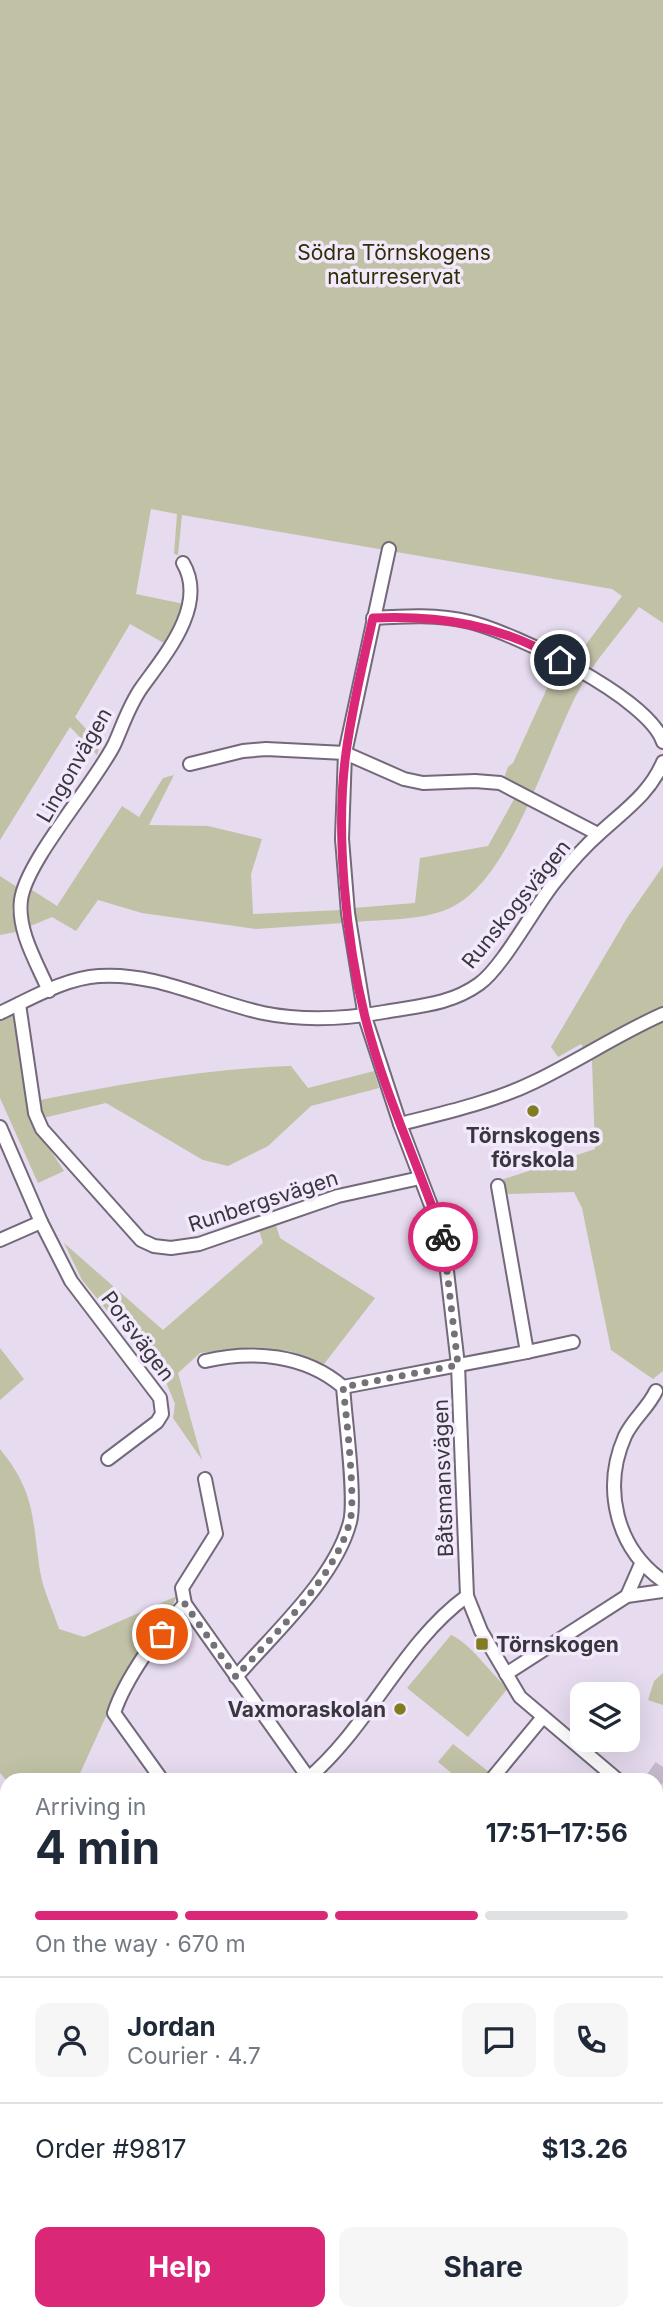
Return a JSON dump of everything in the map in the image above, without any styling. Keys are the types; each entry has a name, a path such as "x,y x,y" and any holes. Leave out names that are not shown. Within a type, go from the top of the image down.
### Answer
{"street":[{"name":"Båtsmansvägen","path":"389,550 345,753 342,839 348,913 365,1017 400,1124 443,1237 458,1365 467,1596 481,1631 520,1697 610,1773"},
{"name":"Lingonvägen","path":"49,991 20,921 25,881 114,745 142,687 160,666 178,636 187,614 189,584 183,563"},
{"path":"373,618 442,618 470,622 540,648 638,709 656,726 663,742"},
{"path":"190,764 243,751 266,749 345,753 404,779 423,783 500,783 598,834"},
{"name":"Runskogsvägen","path":"0,1013 85,978 131,977 285,1017 365,1017 422,1008 459,996 480,984 493,970 530,913 598,834 655,782 663,762"},
{"name":"Runbergsvägen","path":"19,1004 35,1113 42,1129 141,1240 153,1246 170,1248 199,1244 338,1196 421,1178"},
{"path":"400,1124 532,1083 610,1039 663,1014"},
{"name":"Porsvägen","path":"0,1127 41,1222 71,1281 160,1398 163,1406 157,1422 108,1459"},
{"path":"498,1186 527,1352"},
{"path":"0,1240 41,1222"},
{"path":"343,1387 573,1342"},
{"path":"205,1361 225,1356 296,1360 327,1373 343,1387 351,1520 337,1553 301,1605 236,1677"},
{"path":"656,1391 626,1434 614,1471 615,1512 641,1564 663,1581"},
{"path":"205,1479 216,1534 182,1588 185,1604 304,1773"},
{"path":"627,1595 641,1564"},
{"path":"506,1674 627,1595 663,1591"},
{"path":"313,1773 377,1701 409,1654 451,1607 467,1596"},
{"path":"157,1773 114,1713 149,1651 185,1604"},
{"path":"497,1773 543,1717"}],"green space":[{"name":"Södra Törnskogens naturreservat","path":"0,0 663,0 663,623 639,607 599,658 573,701 529,803 494,868 473,892 450,908 416,917 355,922 353,908 415,903 420,858 488,846 518,792 504,778 508,767 513,763 560,660 570,666 622,596 612,589 182,515 178,555 174,554 177,514 151,509 136,594 184,604 169,646 130,624 75,717 100,744 97,755 70,727 0,840"},
{"path":"174,775 149,825 208,826 262,839 251,874 253,914 341,910 343,923 256,929 142,913 98,900 76,931 52,917 28,927 29,888 57,906 122,806 139,817 163,778"},
{"path":"663,866 663,1371 653,1379 611,1350 582,1208 574,1192 504,1194 498,1181 595,1149 592,1060 581,1044 558,1057 551,1047 627,918"},
{"path":"0,876 17,887 12,910 16,932 0,935"},
{"path":"18,1010 31,1120 64,1171 38,1183 0,1098 0,1020"},
{"path":"291,1066 308,1088 374,1071 379,1088 311,1106 268,1146 228,1166 203,1160 106,1103 43,1118 40,1100 196,1074"},
{"path":"275,1222 280,1238 375,1298 324,1364 289,1351 253,1347 200,1353 178,1373 202,1460 173,1418 175,1404 166,1382 82,1280 64,1243 163,1330 263,1243 258,1227"},
{"path":"0,1348 24,1379 0,1400"},
{"path":"0,1449 20,1479 31,1507 41,1578 59,1629 84,1637 177,1596 166,1620 117,1692 80,1773 0,1773"},
{"path":"451,1635 467,1645 508,1688 468,1737 407,1688"},
{"path":"663,1673 663,1705 648,1700 654,1681"},
{"path":"453,1744 489,1772 451,1773 438,1762"}],"tunnel":[{"path":"659,1773 663,1767"}],"way so far":[{"path":"162,1634 185,1604 236,1677 301,1605 337,1553 351,1520 343,1387 458,1365 443,1237"}],"place":[{"name":"Törnskogens förskola","path":"533,1111"},
{"name":"Törnskogen","path":"482,1644"},
{"name":"Vaxmoraskolan","path":"400,1709"}],"route":[{"path":"443,1237 400,1124 365,1017 348,913 342,839 342,794 345,753 361,672 373,618 442,618 470,622 540,648 560,660"}]}
